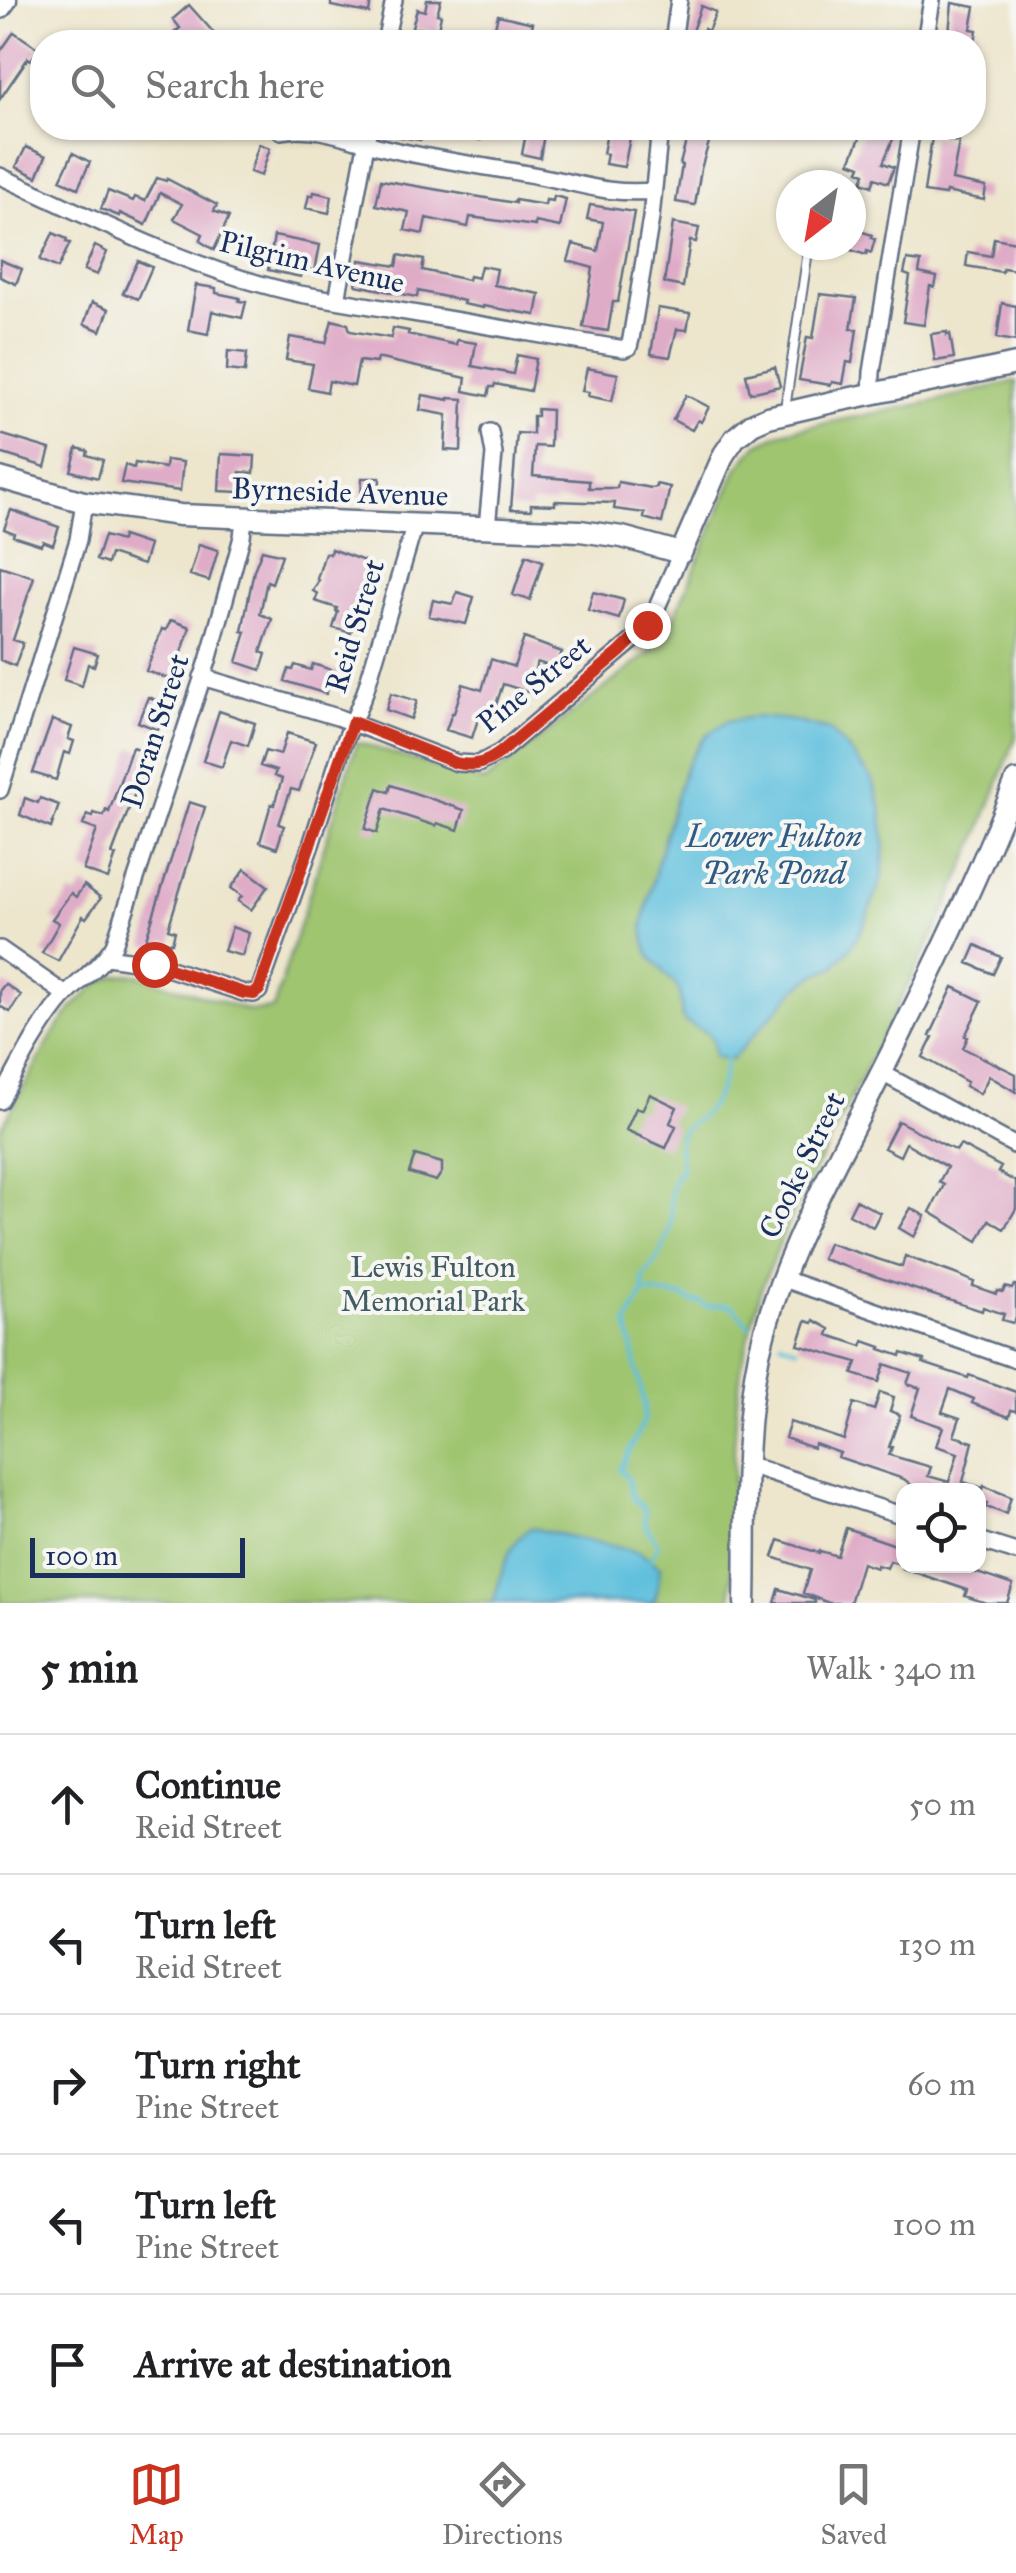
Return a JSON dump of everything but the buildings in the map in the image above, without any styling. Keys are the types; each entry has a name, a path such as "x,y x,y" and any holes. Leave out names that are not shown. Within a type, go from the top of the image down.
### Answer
{"street":[{"path":"0,8 6,0"},
{"path":"388,30 394,0"},
{"path":"675,30 679,0"},
{"path":"927,30 932,0"},
{"path":"337,300 367,140"},
{"path":"376,140 392,150 624,193 653,190 659,140"},
{"path":"872,394 872,372 910,140"},
{"name":"Pilgrim Avenue","path":"0,176 143,242 251,282 616,349 628,348 631,339 653,190"},
{"name":"Pine Street","path":"202,677 353,722 456,763 487,762 636,638 653,616 718,465 734,438 752,424 1016,364"},
{"path":"487,527 494,454 490,432"},
{"name":"Byrneside Avenue","path":"0,478 84,502 180,516 594,533 681,552"},
{"path":"0,790 78,540 84,502"},
{"name":"Doran Street","path":"107,956 116,940 202,677 244,519"},
{"name":"Reid Street","path":"107,956 154,964 235,991 256,993 380,644 415,524"},
{"name":"Cooke Street","path":"745,1603 748,1465 756,1368 782,1278 798,1238 968,899 1016,781"},
{"path":"0,949 66,996"},
{"path":"0,1100 40,1031 66,996 107,956"},
{"path":"882,1073 1016,1146"},
{"path":"782,1278 1016,1360"},
{"path":"748,1465 896,1513"},
{"path":"986,1543 1016,1552"}],"lane":[{"path":"784,414 807,260"}],"green space":[{"name":"Lewis Fulton Memorial Park","path":"1016,381 1016,737 940,922 788,1223 760,1292 737,1400 731,1603 0,1603 0,1130 53,1034 72,1008 100,982 128,974 250,1011 273,1009 357,742 484,782 660,642 670,627 738,467 758,444 785,431"}],"water":[{"name":"Lower Fulton Park Pond","path":"755,717 790,720 829,730 872,779 881,806 885,844 882,877 864,925 850,948 834,967 795,990 732,1059 715,1057 708,1033 682,1018 679,989 650,956 643,924 685,767 705,736 728,721"},
{"path":"531,1528 639,1552 660,1567 653,1603 493,1603 510,1551"}],"waterway":[{"path":"650,1560 658,1545 645,1524 644,1509 633,1498 627,1477 620,1470 644,1421 644,1403 627,1323 644,1292 643,1278 668,1236 671,1188 681,1168 681,1134 715,1098 726,1058"},
{"path":"644,1292 684,1297 708,1307 733,1307 750,1326"},
{"path":"781,1342 797,1348"}],"route":[{"path":"154,964 244,993 259,990 353,722 456,763 483,763 620,652 647,625"}]}
